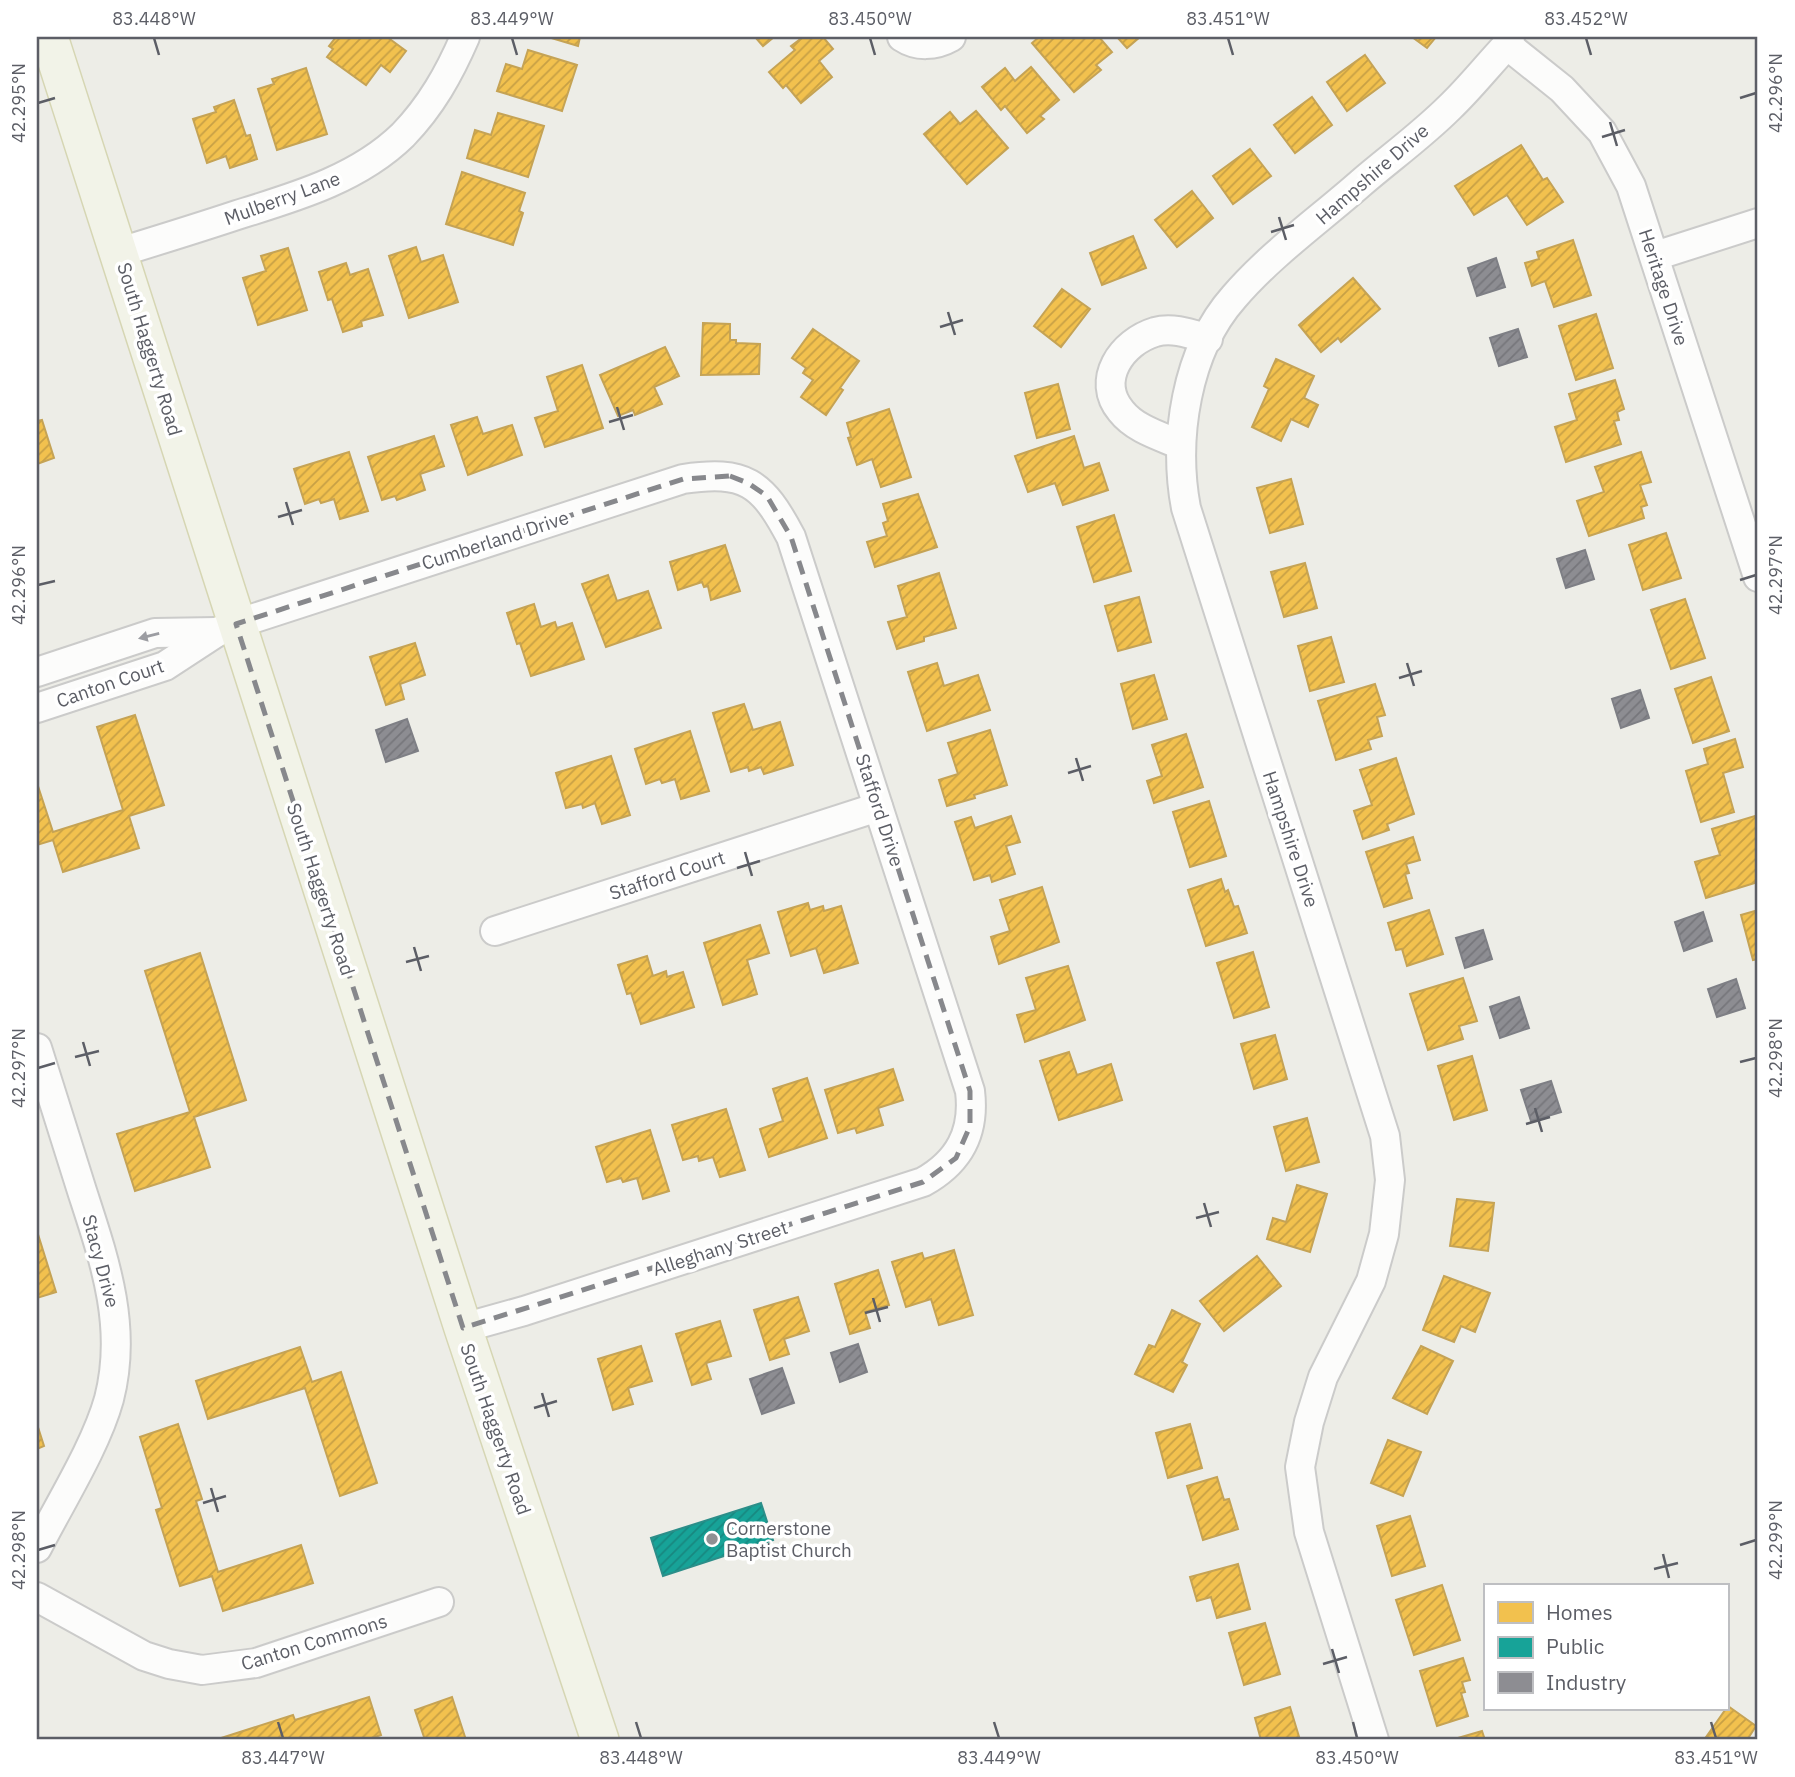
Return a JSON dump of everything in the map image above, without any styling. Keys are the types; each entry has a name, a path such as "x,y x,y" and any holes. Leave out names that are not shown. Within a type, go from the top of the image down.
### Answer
{"main road":[{"name":"South Haggerty Road","path":"49,37 120,252 226,628 600,1740"}],"street":[{"name":"Mulberry Lane","path":"120,252 304,194 372,160 401,136 421,114 440,88 465,37"},
{"path":"902,37 917,44 931,44 951,37"},
{"name":"Heritage Drive","path":"1509,41 1562,89 1602,132 1631,186 1758,577"},
{"name":"Hampshire Drive","path":"1374,1740 1309,1532 1300,1467 1309,1422 1323,1377 1371,1281 1384,1234 1390,1180 1385,1136 1189,519 1181,482 1181,445 1189,388 1208,339 1233,297 1449,108 1509,41"},
{"path":"1655,256 1758,223"},
{"path":"1181,445 1138,426 1121,411 1113,397 1113,365 1138,341 1156,332 1177,331 1208,339"},
{"name":"Cumberland Drive","path":"226,628 682,479 712,475 730,476 755,488"},
{"name":"Stafford Drive","path":"755,488 767,496 776,508 791,537 971,1091 973,1108 964,1144"},
{"name":"Canton Court","path":"37,672 155,634 226,628"},
{"name":"Canton Court","path":"37,708 165,666 226,628"},
{"name":"Stafford Court","path":"495,931 878,807"},
{"name":"Stacy Drive","path":"37,1548 101,1424 112,1386 117,1346 116,1320 108,1273 40,1066"},
{"name":"Alleghany Street","path":"463,1328 923,1182 947,1166 964,1144"},
{"name":"Canton Commons","path":"37,1597 144,1656 202,1670 256,1663 439,1602"}],"highlighted area":[{"path":"730,476 748,483 767,496 791,537 970,1091 970,1126 956,1158 923,1182 463,1328 236,624 683,479"}],"building: Homes":[{"path":"336,37 387,37 406,51 390,72 381,65 366,85 327,57 333,49 329,46"},
{"path":"548,37 580,37 578,46"},
{"path":"755,37 774,37 763,46"},
{"path":"803,37 823,37 833,49 819,61 832,77 801,103 786,85 783,88 769,72 795,50 791,46"},
{"path":"1039,37 1099,37 1112,52 1096,65 1101,70 1074,92 1032,43"},
{"path":"1117,37 1140,37 1127,48"},
{"path":"1412,37 1436,37 1427,48"},
{"path":"528,50 577,65 562,111 497,91 506,64 522,69"},
{"path":"1365,55 1385,83 1347,111 1327,82"},
{"path":"1031,67 1059,100 1040,116 1044,119 1027,133 1005,106 1001,110 982,87 1005,68 1015,81"},
{"path":"306,68 327,134 277,150 258,89 274,84 272,79"},
{"path":"1312,97 1332,125 1295,153 1274,125"},
{"path":"234,100 246,136 250,135 257,159 230,168 226,156 207,163 193,119 216,112 214,107"},
{"path":"976,111 1008,148 967,184 924,134 950,112 960,124"},
{"path":"498,113 544,126 528,177 467,158 475,130 491,135"},
{"path":"1521,145 1543,180 1547,178 1563,202 1527,225 1507,195 1474,215 1455,186"},
{"path":"1250,149 1271,176 1233,204 1213,176"},
{"path":"462,172 525,193 519,211 523,213 513,245 446,224"},
{"path":"1192,191 1213,218 1177,247 1155,220"},
{"path":"1133,236 1146,268 1102,285 1090,253"},
{"path":"1573,240 1591,295 1554,307 1545,281 1532,286 1525,263 1539,259 1537,252"},
{"path":"416,247 421,262 443,255 458,302 409,318 389,256"},
{"path":"288,248 307,310 258,325 243,278 266,271 261,256"},
{"path":"346,263 350,275 368,269 383,315 361,321 362,326 343,332 319,272"},
{"path":"1353,278 1380,309 1341,342 1338,338 1321,352 1299,325"},
{"path":"1062,289 1090,309 1061,347 1034,326"},
{"path":"1596,314 1613,368 1576,380 1559,326"},
{"path":"703,323 730,324 730,340 736,340 736,343 760,344 759,374 701,375"},
{"path":"813,329 859,361 840,388 843,390 826,415 801,397 813,380 803,373 806,368 792,358"},
{"path":"665,347 679,376 654,387 662,404 635,415 633,410 618,416 600,375"},
{"path":"1276,359 1314,376 1304,398 1318,405 1308,427 1291,419 1281,441 1252,427 1269,389 1264,386"},
{"path":"582,365 603,428 545,447 535,418 558,411 547,377"},
{"path":"1615,380 1624,409 1617,412 1619,420 1614,421 1621,444 1566,462 1555,427 1577,420 1569,394"},
{"path":"1058,384 1070,429 1037,438 1025,393"},
{"path":"889,409 911,477 881,487 872,459 857,465 848,438 851,437 847,423"},
{"path":"477,417 483,434 512,425 522,455 468,475 451,425"},
{"path":"42,420 54,458 37,464 37,421"},
{"path":"434,436 444,466 420,474 425,490 397,500 395,496 382,500 368,457"},
{"path":"1074,436 1084,468 1099,463 1108,490 1063,505 1055,483 1028,492 1015,456"},
{"path":"349,452 368,511 340,519 334,499 321,503 319,499 305,504 294,469"},
{"path":"1641,452 1651,482 1640,485 1647,505 1641,507 1644,518 1589,536 1577,501 1604,492 1595,467"},
{"path":"1291,479 1303,524 1270,533 1257,488"},
{"path":"918,494 937,547 875,567 867,542 887,536 883,523 888,521 883,504"},
{"path":"1114,515 1131,571 1094,582 1077,527"},
{"path":"1666,533 1681,578 1643,590 1629,545"},
{"path":"725,545 740,591 711,600 708,586 704,587 702,582 678,590 670,562"},
{"path":"1305,563 1317,608 1284,617 1271,572"},
{"path":"939,573 956,628 924,637 924,641 897,649 888,622 907,617 898,586"},
{"path":"608,575 617,601 648,591 661,628 606,647 582,584"},
{"path":"1139,597 1151,642 1118,651 1105,606"},
{"path":"1685,599 1705,658 1671,669 1651,610"},
{"path":"534,604 541,627 555,622 557,628 572,623 584,659 531,676 507,613"},
{"path":"1331,637 1344,682 1310,691 1298,646"},
{"path":"415,643 425,675 400,684 404,699 386,705 370,657"},
{"path":"937,663 944,686 978,675 990,710 927,731 908,672"},
{"path":"1154,675 1167,719 1133,729 1121,684"},
{"path":"1711,677 1729,731 1693,743 1675,689"},
{"path":"1375,684 1385,715 1377,717 1382,736 1368,740 1371,749 1336,760 1318,701"},
{"path":"744,704 753,730 780,722 793,765 764,774 761,767 749,771 748,767 731,772 713,713"},
{"path":"135,715 164,805 129,816 139,848 63,872 53,840 37,845 37,783 53,832 123,810 97,727"},
{"path":"990,730 1007,785 947,806 939,780 958,774 948,743"},
{"path":"690,731 709,791 681,799 675,779 662,783 660,779 646,784 635,749"},
{"path":"1186,734 1203,787 1154,803 1147,781 1162,776 1152,745"},
{"path":"1735,739 1743,767 1723,773 1734,812 1701,822 1686,771 1708,764 1704,749"},
{"path":"611,756 630,815 602,824 595,803 583,808 582,804 566,808 556,773"},
{"path":"1396,758 1414,814 1387,824 1389,830 1363,839 1354,811 1372,805 1360,770"},
{"path":"1209,801 1226,856 1190,867 1173,812"},
{"path":"1758,815 1758,882 1706,898 1695,862 1720,855 1712,829"},
{"path":"1011,816 1020,842 1006,846 1015,874 992,882 990,875 974,880 955,822 971,817 975,828"},
{"path":"1413,837 1420,860 1406,864 1409,873 1405,874 1412,898 1384,907 1366,852"},
{"path":"1221,879 1234,907 1238,906 1247,933 1206,946 1188,890"},
{"path":"1042,887 1059,942 999,964 991,937 1010,931 1000,900"},
{"path":"808,903 810,910 823,906 824,911 841,906 858,963 824,973 816,948 791,956 778,912"},
{"path":"1429,910 1443,954 1407,966 1402,949 1396,950 1388,923"},
{"path":"1758,910 1758,959 1753,960 1741,915"},
{"path":"760,925 769,953 747,960 757,994 723,1005 704,943"},
{"path":"1253,952 1269,1007 1234,1018 1217,963"},
{"path":"200,953 246,1100 194,1117 210,1167 135,1191 117,1134 190,1112 145,971"},
{"path":"647,956 653,976 666,971 667,977 683,972 694,1007 641,1024 631,993 627,994 618,965"},
{"path":"1068,966 1085,1020 1025,1042 1017,1015 1036,1010 1026,978"},
{"path":"1463,978 1477,1021 1459,1026 1463,1039 1428,1050 1410,994"},
{"path":"1275,1035 1287,1079 1254,1089 1241,1044"},
{"path":"1069,1052 1077,1075 1111,1064 1122,1100 1059,1120 1040,1061"},
{"path":"1472,1056 1487,1110 1454,1120 1438,1066"},
{"path":"893,1069 903,1100 878,1108 883,1125 857,1133 855,1128 838,1133 825,1090"},
{"path":"807,1078 827,1138 769,1157 760,1129 783,1121 773,1089"},
{"path":"726,1109 745,1170 720,1177 713,1157 699,1161 698,1156 683,1160 672,1125"},
{"path":"1307,1118 1319,1162 1286,1171 1274,1127"},
{"path":"650,1130 669,1191 643,1199 637,1178 623,1182 621,1178 607,1182 596,1147"},
{"path":"1297,1185 1327,1194 1310,1252 1267,1239 1273,1218 1286,1222"},
{"path":"1457,1199 1494,1203 1488,1251 1450,1246"},
{"path":"37,1231 56,1292 37,1298"},
{"path":"954,1250 973,1315 939,1325 931,1299 906,1307 892,1262 922,1253 924,1259"},
{"path":"1257,1256 1281,1286 1224,1331 1200,1301"},
{"path":"878,1270 889,1305 865,1312 870,1328 850,1334 835,1284"},
{"path":"1444,1276 1490,1293 1475,1332 1461,1326 1454,1342 1423,1330"},
{"path":"798,1297 809,1331 784,1339 789,1354 770,1360 754,1310"},
{"path":"1172,1310 1200,1324 1182,1362 1187,1365 1173,1392 1135,1374 1149,1345 1155,1347"},
{"path":"720,1321 731,1356 706,1363 711,1379 692,1385 676,1334"},
{"path":"641,1346 652,1381 628,1388 633,1404 613,1410 598,1359"},
{"path":"1421,1346 1453,1361 1427,1414 1393,1398"},
{"path":"300,1347 312,1382 341,1372 377,1483 340,1496 305,1388 208,1419 196,1381"},
{"path":"37,1424 44,1446 37,1449"},
{"path":"178,1424 202,1499 196,1501 218,1572 301,1545 313,1583 223,1611 212,1576 180,1586 156,1510 162,1508 140,1437"},
{"path":"1190,1424 1202,1468 1168,1478 1156,1433"},
{"path":"1388,1440 1421,1452 1403,1496 1371,1483"},
{"path":"1217,1477 1224,1500 1229,1499 1238,1529 1203,1540 1187,1486"},
{"path":"1410,1516 1425,1566 1392,1576 1377,1526"},
{"path":"1238,1564 1250,1609 1217,1618 1211,1597 1197,1601 1190,1577"},
{"path":"1442,1585 1460,1640 1414,1655 1396,1600"},
{"path":"1265,1623 1280,1674 1244,1685 1229,1633"},
{"path":"1463,1658 1470,1680 1462,1682 1465,1692 1461,1693 1468,1716 1437,1726 1420,1671"},
{"path":"369,1697 381,1735 365,1740 218,1739 293,1715 295,1720"},
{"path":"452,1697 466,1740 425,1740 415,1710"},
{"path":"1728,1706 1756,1726 1747,1740 1704,1740 1725,1710 1728,1710"},
{"path":"1290,1707 1300,1740 1261,1740 1255,1718"},
{"path":"1482,1731 1485,1740 1451,1740"}],"building: Public":[{"name":"Cornerstone Baptist Church","path":"761,1503 773,1540 663,1576 651,1538"}],"building: Industry":[{"path":"1496,258 1505,287 1477,296 1468,268"},
{"path":"1518,329 1527,357 1499,366 1490,338"},
{"path":"1585,550 1594,579 1566,588 1557,559"},
{"path":"1640,690 1649,718 1621,728 1612,699"},
{"path":"407,719 418,751 386,762 376,730"},
{"path":"1703,912 1712,941 1684,951 1675,922"},
{"path":"1483,930 1492,959 1465,968 1456,938"},
{"path":"1736,979 1745,1008 1717,1017 1708,989"},
{"path":"1519,997 1529,1028 1500,1038 1490,1007"},
{"path":"1551,1081 1561,1112 1531,1121 1521,1090"},
{"path":"858,1344 867,1372 840,1382 831,1353"},
{"path":"782,1368 794,1403 762,1414 750,1379"}],"place":[{"name":"Cornerstone Baptist Church","path":"712,1539"}]}
